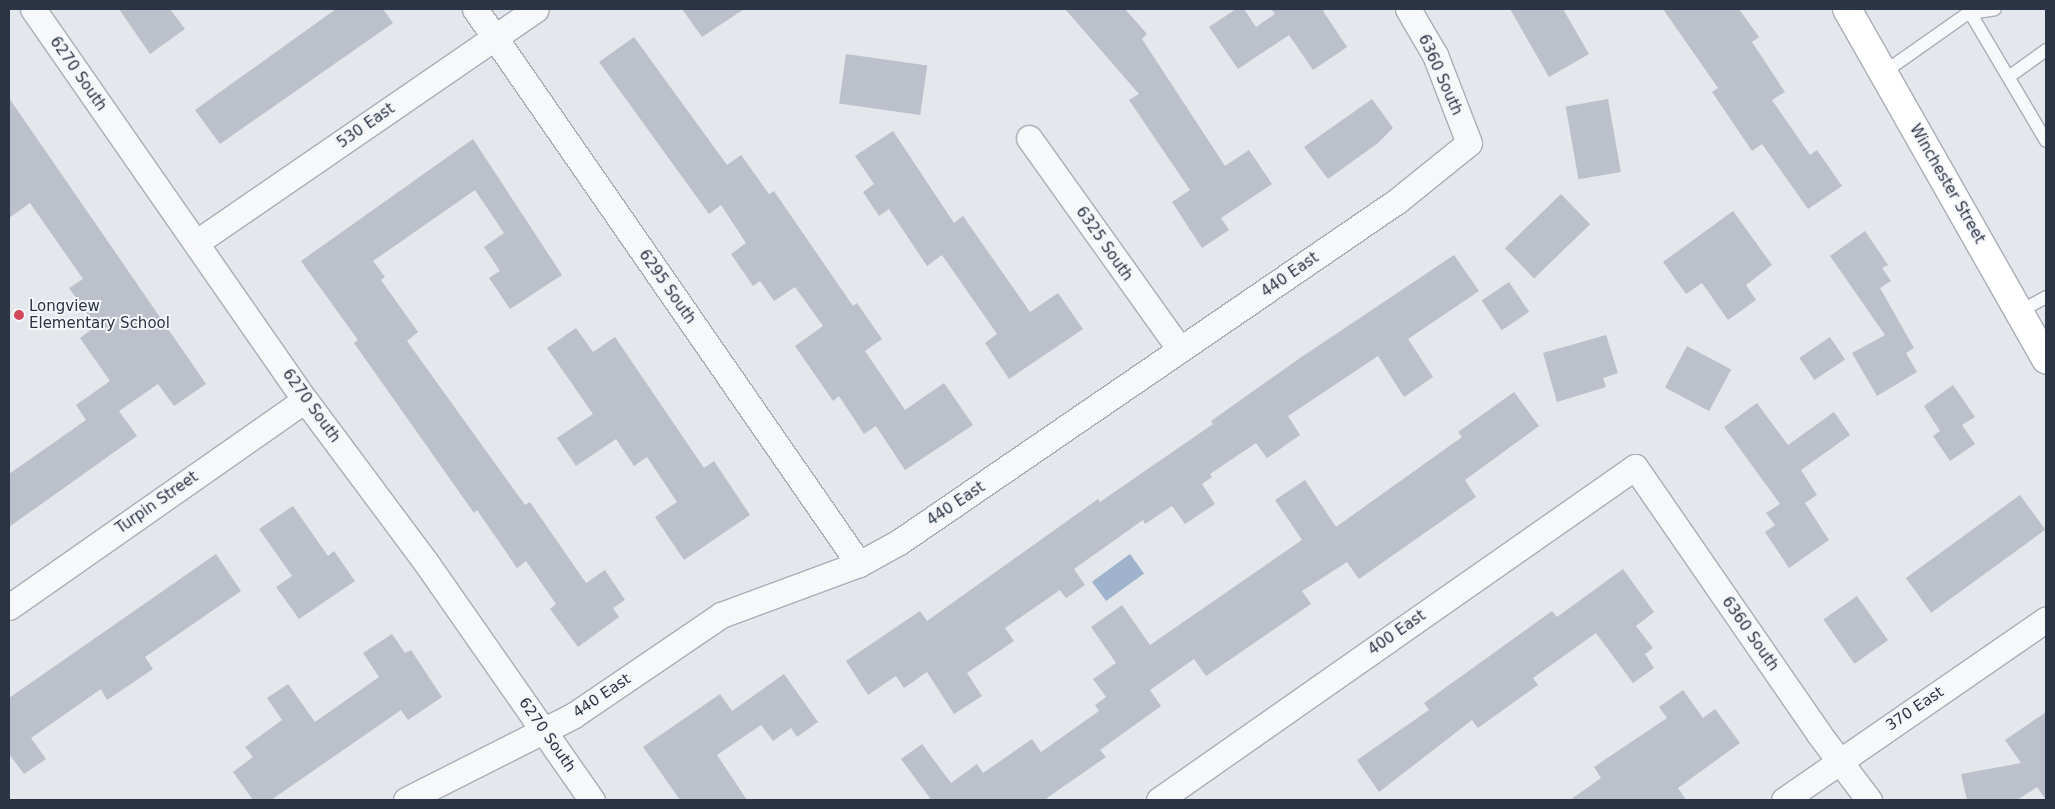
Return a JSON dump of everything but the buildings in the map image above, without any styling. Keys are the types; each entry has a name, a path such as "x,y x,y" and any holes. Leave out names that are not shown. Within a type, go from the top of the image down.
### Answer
{"main road":[{"name":"Winchester Street","path":"1847,9 2046,360"}],"street":[{"name":"6270 South","path":"33,9 197,242 305,400 425,561 592,800"},
{"name":"6295 South","path":"475,9 859,564"},
{"name":"530 East","path":"197,242 536,9"},
{"name":"6360 South","path":"1408,9 1435,55 1469,143"},
{"name":"6325 South","path":"1029,138 1180,350"},
{"name":"440 East","path":"406,800 545,732 592,704 721,615 859,564 947,511 1397,201 1469,143"},
{"name":"Turpin Street","path":"9,607 305,400"},
{"name":"6360 South","path":"1635,467 1868,800"},
{"name":"400 East","path":"1159,800 1635,467"},
{"name":"370 East","path":"1784,800 2046,619"}],"lane":[{"path":"1883,73 1971,10 1995,9"},
{"path":"1971,10 2046,141"},
{"path":"2010,76 2046,50"},
{"path":"2019,312 2046,296"}],"water":[{"path":"1130,554 1144,573 1106,601 1092,582"}],"place":[{"name":"Longview Elementary School","path":"19,315"}]}
